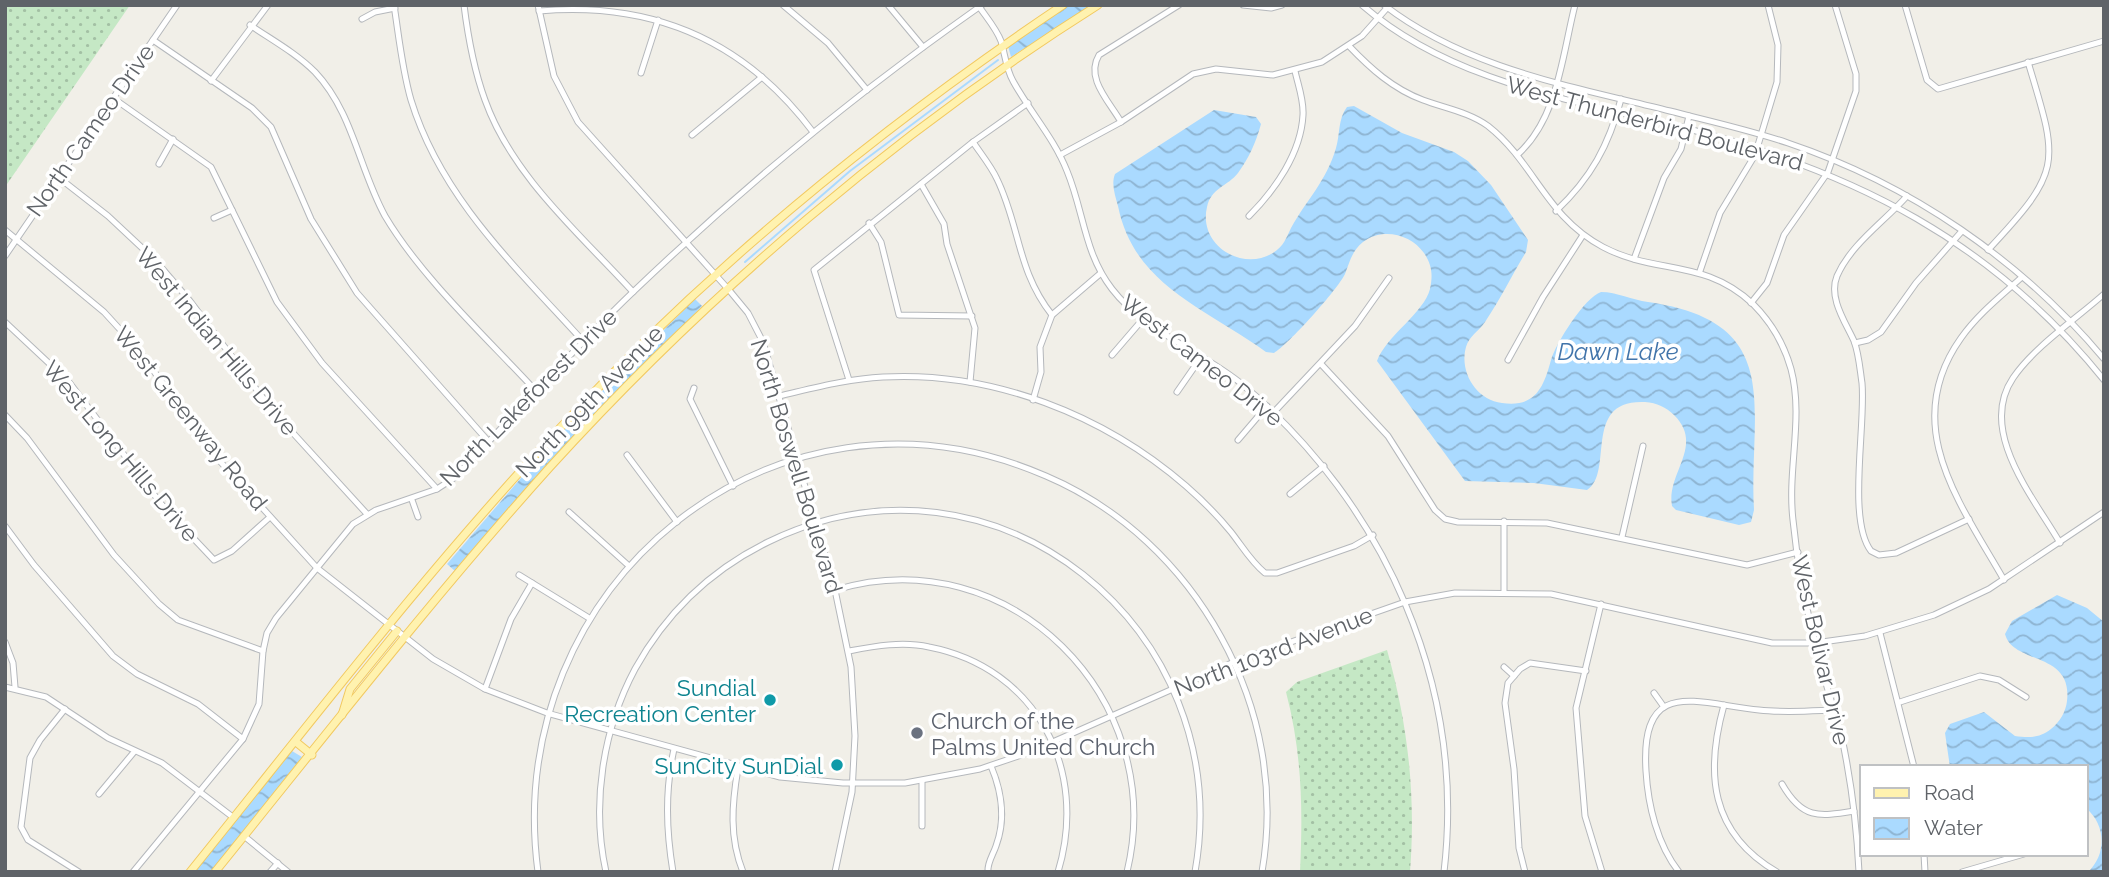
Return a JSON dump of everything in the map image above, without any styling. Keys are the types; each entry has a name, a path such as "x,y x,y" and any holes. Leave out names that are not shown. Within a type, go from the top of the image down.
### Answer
{"main road":[{"name":"North 99th Avenue","path":"190,872 389,625 562,426 716,274 827,178 1002,46 1063,5"},
{"name":"North 99th Avenue","path":"215,872 405,637 552,465 643,372 729,290 843,191 947,109 1098,5"},
{"name":"North 99th Avenue","path":"342,715 350,689 397,631"},
{"path":"296,742 312,755"}],"street":[{"name":"North Cameo Drive","path":"5,256 177,5"},
{"path":"211,81 250,25 268,5"},
{"path":"464,5 470,48 485,100 498,130 536,187 633,292"},
{"path":"783,5 828,43 867,90"},
{"path":"888,5 923,47"},
{"path":"1121,122 1093,76 1094,63 1100,55 1179,5"},
{"path":"1243,5 1271,8 1282,5"},
{"name":"West Thunderbird Boulevard","path":"1362,5 1378,19 1436,54 1475,72 1757,148 1828,172 1898,206 1954,242 2012,286 2101,371 2104,380"},
{"path":"1517,155 1541,128 1553,95 1575,5"},
{"path":"1700,271 1720,213 1747,171 1757,148 1779,67 1768,5"},
{"path":"1751,303 1767,283 1784,235 1828,172 1856,88 1856,74 1835,5"},
{"path":"1905,5 1927,79 1938,89 2104,41"},
{"name":"North Lakeforest Drive","path":"133,872 243,739 259,704 267,633 276,618 354,524 367,514 412,500 454,478 583,341 687,241 813,132 980,6"},
{"name":"West Cameo Drive","path":"980,6 1002,46 1013,81 1060,155 1075,193 1086,242 1101,273 1120,299 1143,319 1202,356 1274,412 1324,467 1373,535 1405,602 1426,658 1440,722 1448,784 1444,872"},
{"path":"362,19 394,7 411,99 436,160 472,218 583,341"},
{"path":"1060,155 1121,122 1194,74 1216,69 1273,75 1322,62 1349,46 1378,19 1386,7"},
{"name":"West Thunderbird Boulevard","path":"1386,7 1434,37 1474,57 1556,83 1761,135 1833,160 1907,196 1962,231 2022,277 2071,323 2104,359"},
{"path":"538,8 612,10 659,20 717,44 762,77 789,102 813,132"},
{"name":"North Boswell Boulevard","path":"538,8 548,58 572,112 594,141 716,274 748,313 763,342 835,590 849,651 855,713 852,784 850,814 835,872"},
{"path":"641,73 659,20"},
{"path":"250,25 298,57 330,91 343,114 385,215 431,275 535,390"},
{"path":"153,40 252,108 271,127 311,219 350,283 388,331 488,442"},
{"name":"West Bolivar Drive","path":"1349,46 1389,82 1410,94 1486,125 1517,155 1556,211 1583,235 1634,259 1700,271 1726,284 1751,303 1768,322 1784,348 1795,388 1797,412 1790,479 1798,552 1815,643 1835,710 1854,811 1859,872"},
{"path":"1988,250 2035,198 2049,164 2050,138 2028,62"},
{"path":"1249,216 1282,175 1301,131 1303,106 1295,71"},
{"path":"692,135 762,77"},
{"path":"113,98 211,167 222,185 263,276 284,312 322,363 437,489"},
{"path":"1556,211 1578,190 1598,164 1621,99"},
{"path":"849,380 814,270 973,142 1028,103"},
{"path":"1634,259 1664,178 1681,149 1689,116"},
{"path":"159,164 173,139"},
{"path":"973,142 997,178 1026,274 1036,295 1052,314"},
{"name":"West Indian Hills Drive","path":"58,177 108,216 155,260 190,301 272,410 367,514"},
{"path":"921,184 944,224 947,244 975,328 970,382"},
{"path":"1907,196 1860,243 1836,278 1834,292 1843,320 1855,343 1863,400 1859,495 1866,545 1871,551 1888,556 1969,519"},
{"path":"214,218 232,210"},
{"path":"870,223 881,242 899,315 972,316"},
{"name":"West Greenway Road","path":"5,230 104,312 136,348 217,458 317,568 405,637"},
{"path":"1855,343 1868,340 1881,332 1916,283 1962,231"},
{"path":"1507,360 1583,235"},
{"path":"1034,400 1041,372 1040,347 1052,314 1101,273"},
{"path":"2004,580 1947,478 1938,453 1935,426 1937,396 1945,367 1960,339 2022,277"},
{"path":"1274,412 1355,326 1389,278"},
{"path":"2060,543 2013,463 2003,439 2001,418 2004,399 2012,378 2104,294"},
{"path":"1112,355 1143,319"},
{"name":"West Long Hills Drive","path":"5,322 69,382 162,505 214,560 232,551 270,517"},
{"path":"1177,392 1202,356"},
{"path":"1321,364 1388,436 1435,510 1445,519 1458,522 1547,523 1747,565 1798,552"},
{"path":"779,397 849,380 885,377 970,382 1034,400 1114,433 1159,464 1223,522 1265,573 1277,573 1354,546 1373,535"},
{"path":"694,388 690,399 733,486"},
{"path":"1238,440 1267,406"},
{"path":"5,415 27,438 114,555 159,604 178,620 263,651"},
{"path":"538,872 534,829 535,778 547,713 565,662 589,618 629,566 677,522 733,486 797,460 864,446 929,446 1005,460 1062,483 1108,510 1159,553 1196,596 1234,662 1253,712 1265,769 1267,827 1262,872"},
{"path":"1622,537 1643,446"},
{"path":"627,455 677,522"},
{"path":"1290,494 1324,467"},
{"path":"412,500 418,517"},
{"path":"606,872 600,794 610,731 625,690 645,652 690,595 742,555 815,522 850,514 905,510 981,522 1026,538 1062,558 1099,586 1136,624 1174,687 1185,715 1199,778 1200,843 1195,872"},
{"path":"569,512 629,566"},
{"name":"North 103rd Avenue","path":"405,637 446,668 485,689 547,713 738,768 780,777 852,784 922,780 991,766 1053,742 1234,662 1405,602 1455,593 1504,591 1552,594 1772,643 1815,643 1880,633 1943,611 2004,580 2104,512"},
{"path":"1504,521 1504,591"},
{"path":"5,526 47,582 113,656 136,674 198,704 243,739"},
{"path":"519,575 589,618"},
{"path":"835,590 888,580 923,581 992,599 1038,626 1072,653 1113,714 1132,780 1134,828 1127,872"},
{"path":"485,689 511,620 532,583"},
{"path":"1601,604 1576,708 1585,816 1602,872"},
{"path":"1880,633 1900,702 1914,765"},
{"path":"5,642 13,663 15,687"},
{"path":"849,651 894,644 927,646 977,663 1021,695 1038,716 1053,742 1063,772 1069,828 1058,872"},
{"path":"1525,872 1519,848 1514,769 1505,703 1508,683 1530,663 1586,671"},
{"path":"1504,667 1514,676"},
{"path":"1900,702 1980,676 1999,680 2026,696"},
{"path":"5,687 15,687 46,697 134,752 162,763 233,818"},
{"path":"1654,693 1664,707"},
{"path":"1679,872 1653,818 1647,781 1647,734 1664,707 1682,699 1768,711 1835,710"},
{"path":"1724,705 1712,758 1717,801 1739,841 1758,860 1777,872"},
{"path":"65,709 40,740 30,758 21,827 28,840 79,872"},
{"path":"673,872 666,818 667,789 674,749"},
{"path":"99,794 134,752"},
{"path":"988,872 1003,811 1000,790 991,766"},
{"path":"738,768 732,806 736,855 743,872"},
{"path":"922,780 922,826"},
{"path":"1782,784 1791,799 1804,810 1822,817 1854,811"},
{"path":"244,836 288,872"},
{"path":"1962,872 2017,856"},
{"path":"270,872 278,863"}],"green space":[{"path":"5,5 130,5 5,187"},
{"path":"1387,650 1409,760 1412,815 1410,872 1300,872 1300,781 1286,692 1297,682"}],"water":[{"path":"1069,5 1094,5 1011,57 1008,46"},
{"name":"Dawn Lake","path":"1354,106 1402,133 1454,152 1468,161 1491,185 1528,240 1526,252 1501,296 1466,347 1464,356 1467,375 1477,391 1484,396 1493,401 1514,404 1537,393 1565,332 1587,302 1601,292 1693,313 1723,329 1741,350 1751,376 1755,406 1754,510 1751,522 1739,525 1676,510 1672,506 1674,482 1685,449 1683,426 1668,410 1645,402 1625,404 1613,412 1602,438 1595,481 1587,490 1534,483 1465,481 1377,361 1388,343 1420,307 1430,289 1431,270 1427,257 1418,246 1404,237 1379,235 1359,245 1333,292 1274,353 1266,352 1197,308 1156,276 1139,256 1126,233 1118,206 1113,186 1115,174 1214,110 1256,117 1261,124 1252,150 1238,173 1212,196 1207,207 1206,221 1209,233 1225,251 1236,257 1261,258 1280,248 1316,190 1332,160 1344,111 1347,107"},
{"path":"695,299 702,306 455,571 447,564 557,436"},
{"path":"2057,595 2087,608 2104,622 2104,872 2088,872 2099,857 2102,840 2097,823 2088,810 2088,765 1950,765 1945,733 1950,724 1984,712 2015,736 2030,737 2047,732 2062,716 2067,701 2066,685 2061,674 2052,666 2010,644 2005,634 2012,621"},
{"path":"292,751 302,757 211,872 194,872"}],"waterway":[{"path":"745,262 850,171 998,60"}],"place":[{"name":"Sundial Recreation Center","path":"770,700"},
{"name":"Church of the Palms United Church","path":"917,733"},
{"name":"SunCity SunDial","path":"837,765"}]}
